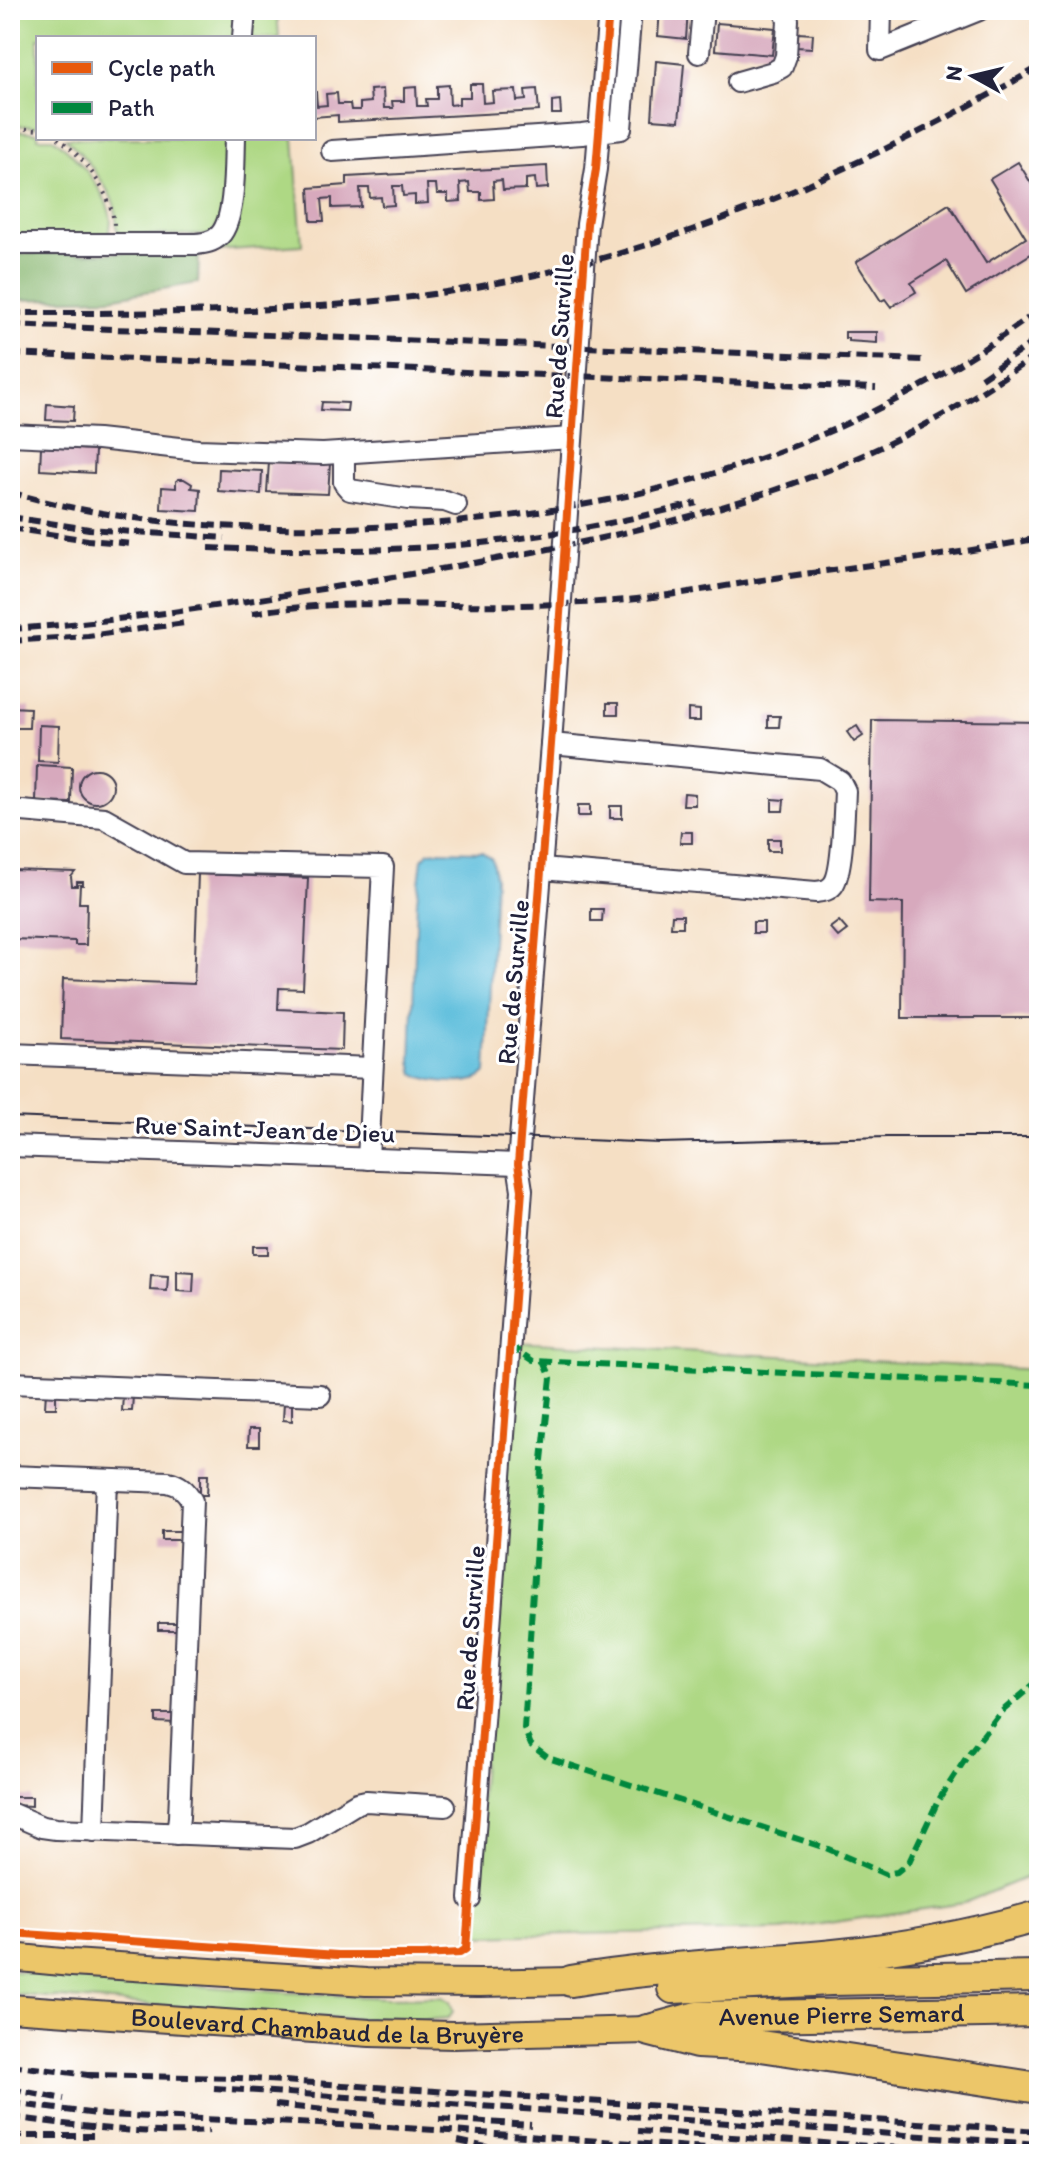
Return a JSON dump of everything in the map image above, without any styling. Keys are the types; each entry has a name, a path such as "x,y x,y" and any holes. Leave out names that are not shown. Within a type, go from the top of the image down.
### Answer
{"highway":[{"path":"571,1981 612,1974 836,1955 913,1945 989,1930 1039,1916"},
{"path":"571,1981 613,1991 831,1980 1039,1976"},
{"name":"Avenue Pierre Semard","path":"647,2030 697,2017 1039,2011"},
{"path":"647,2030 697,2043 761,2046 1039,2088"}],"main road":[{"name":"Boulevard Chambaud de la Bruyère","path":"10,1957 366,1982 571,1981"},
{"name":"Boulevard Chambaud de la Bruyère","path":"10,2008 370,2033 453,2035 647,2030"}],"street":[{"path":"243,36 245,10"},
{"name":"Rue de Surville","path":"470,1899 522,1190 518,1164 587,224 596,169 609,10"},
{"path":"332,151 621,129 631,10"},
{"path":"699,53 703,10"},
{"path":"738,82 782,67 786,56 788,20 784,10"},
{"path":"884,11 880,50 979,10"},
{"path":"10,244 209,242 226,226 235,140"},
{"path":"12,433 198,450 323,454 572,438"},
{"path":"344,453 344,483 350,490 445,501 456,505"},
{"path":"542,869 827,891 835,883 839,870 845,791 840,781 820,769 551,744"},
{"path":"10,810 104,818 184,863 383,867 368,1159"},
{"path":"10,1054 372,1068"},
{"name":"Rue Saint-Jean de Dieu","path":"10,1146 518,1164"},
{"path":"10,1383 320,1395"},
{"path":"10,1476 168,1482 178,1484 192,1501 177,1834"},
{"path":"94,1831 107,1480"},
{"path":"10,1813 42,1827 295,1838 366,1801 445,1806"}],"path":[{"path":"10,127 36,130"},
{"path":"60,140 76,154 111,204 114,245"}],"green space":[{"path":"10,10 241,10 238,36 36,36 36,127 10,125"},
{"path":"250,10 277,10 279,36 248,36"},
{"path":"10,130 36,133 36,140 55,140 85,169 104,199 110,214 110,227 105,238 10,241"},
{"path":"67,140 231,140 226,212 211,235 119,235 110,196"},
{"path":"240,140 294,140 302,245 199,252 218,245"},
{"path":"199,252 198,283 110,298 10,300 10,254"},
{"path":"514,1342 1039,1370 1039,1872 964,1903 781,1930 470,1936"},
{"path":"10,1971 276,1992 387,1998 442,1997 450,2002 453,2011 449,2018 411,2021 300,2017 10,1994"}],"water":[{"path":"429,852 482,852 492,859 495,878 486,1073 472,1081 441,1081 414,1074 411,1062 417,900 422,859"}],"building":[{"path":"660,10 688,10 686,39 658,36"},
{"path":"717,23 775,28 772,55 715,50"},
{"path":"798,33 813,34 812,48 796,47"},
{"path":"656,61 684,64 679,121 652,119"},
{"path":"470,84 482,84 483,103 493,102 492,91 516,90 517,101 526,100 525,90 537,89 539,111 338,122 338,115 316,117 316,92 317,106 327,105 326,94 337,93 338,104 350,104 351,110 360,110 360,103 371,102 370,90 383,89 384,108 393,108 392,101 404,101 404,88 416,87 417,106 427,106 426,99 437,99 437,86 449,85 450,105 459,104 459,97 470,97"},
{"path":"560,100 561,114 552,114 552,101"},
{"path":"1018,162 1039,196 1039,249 966,294 946,261 911,283 916,292 891,307 885,299 881,301 856,262 949,204 986,263 1026,238 990,179"},
{"path":"547,166 548,188 536,189 535,178 526,179 526,189 503,190 502,180 493,181 494,199 481,200 481,192 470,192 469,182 460,183 461,201 448,202 448,194 437,194 436,184 427,184 428,203 415,204 415,195 403,196 402,186 393,186 394,205 382,206 381,197 370,198 369,188 360,188 361,207 332,208 332,198 322,199 324,221 311,221 309,188 347,185 347,177"},
{"path":"845,332 877,332 877,343 848,341"},
{"path":"322,402 348,403 347,411 321,410"},
{"path":"47,404 74,406 73,421 46,420"},
{"path":"41,447 95,450 94,473 40,470"},
{"path":"269,462 330,464 328,494 267,492"},
{"path":"219,469 262,471 261,494 218,491"},
{"path":"179,479 192,484 191,488 200,489 199,511 161,509 162,487 176,488"},
{"path":"607,703 618,703 618,714 607,714"},
{"path":"10,707 30,708 29,728 10,728"},
{"path":"688,709 700,710 700,721 688,721"},
{"path":"768,716 780,716 779,727 768,727"},
{"path":"872,720 1039,722 1039,1018 902,1018 903,903 869,902"},
{"path":"39,725 59,726 58,762 38,761"},
{"path":"857,726 863,736 854,742 847,732"},
{"path":"37,765 72,767 71,803 36,802"},
{"path":"96,769 108,774 113,786 108,798 96,803 84,798 79,786 84,774"},
{"path":"684,793 695,794 695,805 683,805"},
{"path":"772,799 784,800 783,811 772,811"},
{"path":"578,805 590,805 590,816 578,816"},
{"path":"610,806 622,806 622,818 610,818"},
{"path":"681,832 692,832 692,843 680,843"},
{"path":"768,839 780,839 780,851 768,851"},
{"path":"10,870 75,872 71,877 72,886 83,882 79,903 87,903 86,945 75,945 75,941 10,939"},
{"path":"198,874 308,878 303,989 279,988 278,1009 343,1012 342,1050 61,1039 63,979 194,984"},
{"path":"591,909 603,909 602,921 591,921"},
{"path":"672,915 683,915 683,927 671,927"},
{"path":"839,921 847,930 838,937 830,928"},
{"path":"753,922 764,922 764,933 753,933"},
{"path":"253,1246 268,1246 268,1254 253,1254"},
{"path":"177,1271 194,1272 193,1292 177,1291"},
{"path":"151,1275 168,1276 167,1291 150,1290"},
{"path":"46,1391 56,1392 56,1408 45,1408"},
{"path":"123,1395 133,1395 132,1411 122,1411"},
{"path":"284,1402 292,1402 292,1421 283,1420"},
{"path":"249,1429 259,1429 259,1446 248,1446"},
{"path":"200,1475 208,1475 207,1495 200,1495"},
{"path":"162,1531 181,1531 181,1540 162,1540"},
{"path":"158,1623 178,1623 178,1630 158,1630"},
{"path":"156,1714 177,1714 176,1723 156,1722"},
{"path":"13,1797 32,1797 32,1806 12,1805"}],"tram line":[{"path":"10,1117 660,1143 887,1137 1039,1137"}],"railway":[{"path":"10,313 218,311 322,306 426,295 508,281 589,262 667,239 819,180 893,145 1039,67"},
{"path":"10,492 134,518 261,528 441,523 533,513 623,497 710,474 796,445 879,408 960,364 1039,310"},
{"path":"10,325 922,360"},
{"path":"981,378 1039,338"},
{"path":"10,629 145,616 280,596 515,556 658,525 798,482 866,454 946,413 1039,353"},
{"path":"10,354 876,388"},
{"path":"209,548 339,550 470,544 584,528 697,503"},
{"path":"10,517 89,529 225,538"},
{"path":"10,528 133,544"},
{"path":"252,613 327,605 532,605 635,599 943,555 1039,538"},
{"path":"10,641 88,636 185,623"},
{"path":"10,2065 96,2076"},
{"path":"87,2075 238,2078 1039,2131"},
{"path":"214,2088 1039,2144"},
{"path":"10,2089 64,2099"},
{"path":"10,2103 105,2115 389,2127 798,2154"},
{"path":"275,2105 375,2115"},
{"path":"10,2117 135,2131 209,2131"},
{"path":"439,2119 531,2125"},
{"path":"638,2131 994,2154"},
{"path":"10,2136 93,2136"},
{"path":"458,2141 520,2154"},
{"path":"422,2154 473,2152"}],"marked path":[{"path":"510,1345 534,1361 1039,1385"},
{"path":"544,1361 551,1378 541,1469 524,1729 531,1745 548,1758 826,1848 885,1874 897,1872 909,1862 938,1801 970,1752 1000,1713 1039,1680"}],"cycle path":[{"path":"10,1933 338,1955 423,1955 460,1953 466,1949 522,1190 518,1164 587,224 596,169 609,10"}]}
